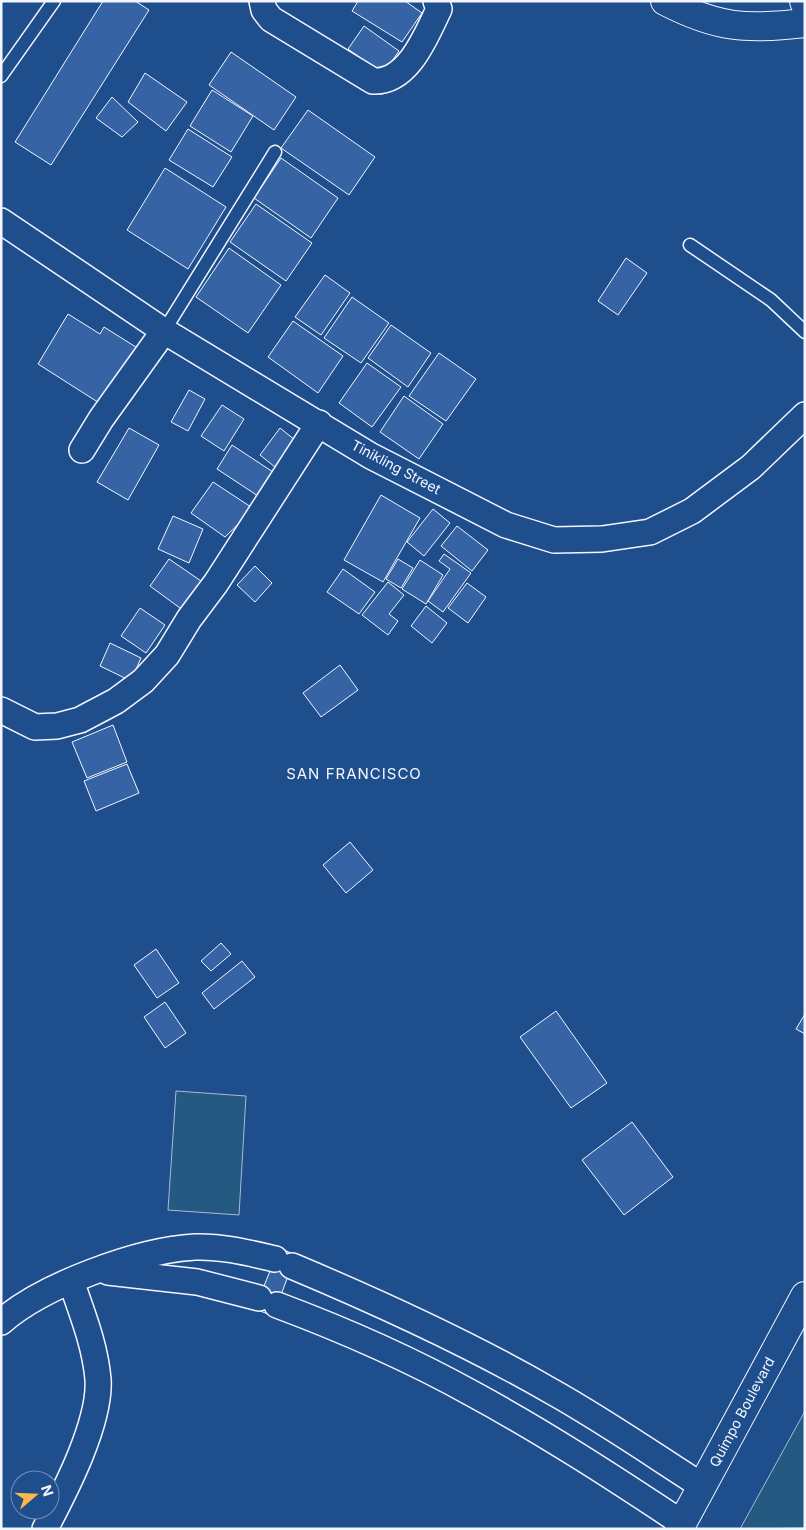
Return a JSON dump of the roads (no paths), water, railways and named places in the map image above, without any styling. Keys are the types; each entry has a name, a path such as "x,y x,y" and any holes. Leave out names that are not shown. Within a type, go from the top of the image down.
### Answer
{"main road":[{"path":"665,1 700,18 735,26 768,27 805,23"},
{"name":"Quimpo Boulevard","path":"681,1526 805,1296"}],"street":[{"path":"262,1 264,10 271,19 373,81 383,82 402,70 424,40 439,9 436,1"},
{"name":"Tinikling Street","path":"1,221 164,330 371,456 506,525 554,540 602,539 650,532 692,511 751,467 805,416"},
{"path":"82,450 100,419 164,330"},
{"path":"1,710 35,727 57,726 80,720 109,705 143,682 167,655 189,619 216,583 319,423"},
{"path":"1,1322 13,1311 47,1290 131,1260 174,1249 196,1247 245,1252 283,1263 415,1320 552,1391 702,1486"},
{"path":"98,1272 197,1282 268,1302 317,1320 398,1355 531,1426 681,1526"},
{"path":"44,1526 85,1441 95,1412 98,1382 95,1356 70,1281"},
{"path":"317,1320 332,1283"}],"lane":[{"path":"1,76 54,1"},
{"path":"164,330 275,152"},
{"path":"690,245 771,300 805,332"}],"district":[{"name":"SAN FRANCISCO","path":"354,774"}]}
